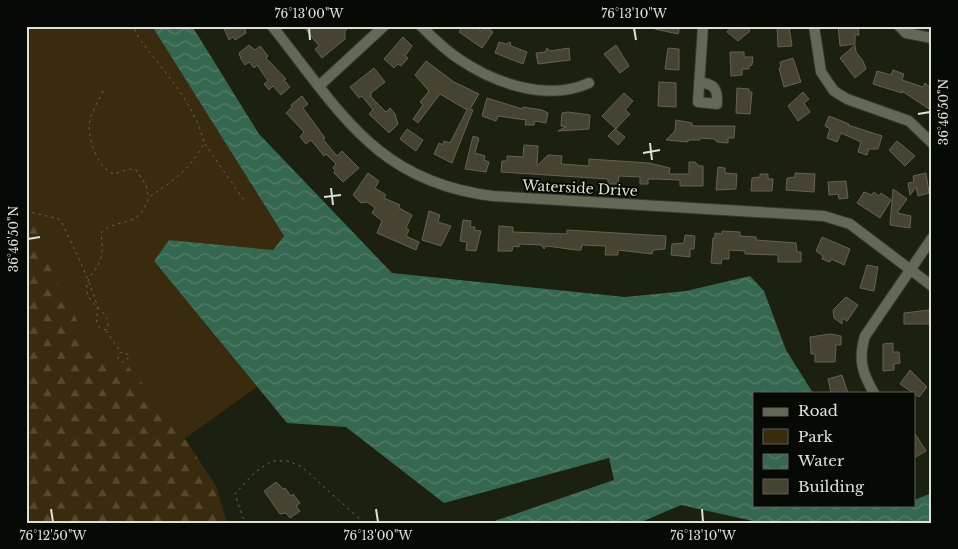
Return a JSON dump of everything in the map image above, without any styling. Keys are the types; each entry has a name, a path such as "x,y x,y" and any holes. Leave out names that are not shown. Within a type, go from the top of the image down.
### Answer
{"street":[{"name":"Waterside Drive","path":"272,26 352,125 376,150 409,172 451,190 493,196 824,216 850,224 932,286"},
{"path":"320,85 384,26"},
{"path":"421,26 459,59 507,82 545,91 570,90 589,83"},
{"path":"699,82 703,26"},
{"path":"814,26 821,72 834,91 847,99 909,121 932,143"},
{"path":"899,26 906,33 932,38"},
{"path":"873,392 864,374 861,350 868,330 932,238"}],"path":[{"path":"134,26 139,38 187,103 200,126 204,143 246,203"},
{"path":"103,92 89,122 99,163 104,170 114,174 129,169 136,170 146,185 149,197 145,208 136,219 101,233 101,258 88,278 88,295 108,320 106,330"},
{"path":"149,197 179,178 196,158 204,143"},
{"path":"26,211 58,219 88,278 98,308 95,320 100,328 106,330 121,352"},
{"path":"249,523 243,518 235,494 255,472 272,461 288,461 302,467 364,523"}],"green space":[{"path":"26,26 152,26 284,236 273,250 169,240 154,261 257,387 141,470 26,310"},
{"path":"26,204 54,275 97,360 126,364 170,416 216,486 227,523 26,523"}],"water":[{"path":"152,26 192,26 259,134 392,273 625,297 686,291 750,276 764,291 786,350 812,392 753,392 753,506 916,506 916,499 932,493 932,523 762,523 681,505 639,523 489,523 614,480 609,458 444,503 346,427 287,423 154,261 169,240 273,250 284,236"}],"building":[{"path":"223,26 241,26 245,29 246,33 235,40 233,37 229,40"},
{"path":"303,26 350,26 345,31 345,39 322,58 315,49 319,46"},
{"path":"463,26 475,26 481,31 485,26 493,32 482,48 459,32"},
{"path":"656,26 680,26 678,34 655,29"},
{"path":"732,26 745,26 750,31 738,41 727,32"},
{"path":"777,26 789,26 792,46 778,47"},
{"path":"838,26 858,27 859,35 855,35 855,44 840,46"},
{"path":"403,37 412,46 405,56 408,58 401,66 398,64 394,68 384,59"},
{"path":"499,42 506,44 510,42 511,46 527,52 523,64 495,53"},
{"path":"249,45 255,50 260,46 268,56 266,58 286,79 284,80 290,87 281,95 273,86 269,90 264,84 268,81 257,65 254,68 249,62 245,65 241,59 239,53"},
{"path":"616,45 629,66 620,73 604,54"},
{"path":"855,45 856,52 866,69 855,78 840,58"},
{"path":"547,48 550,51 569,48 570,60 538,64 536,53 545,52"},
{"path":"668,48 679,49 679,70 665,69"},
{"path":"730,52 744,52 744,57 753,57 752,65 749,66 749,69 742,69 742,75 731,76"},
{"path":"793,58 801,82 784,87 779,68 781,67 780,62"},
{"path":"426,61 454,82 479,94 470,109 473,110 452,163 434,154 439,143 443,145 444,141 450,143 467,110 440,94 418,123 413,119 423,105 420,102 429,91 415,75"},
{"path":"374,68 385,82 371,93 371,97 386,112 390,108 395,114 398,124 389,133 369,114 373,110 362,96 359,98 350,87"},
{"path":"893,70 904,74 902,80 923,87 925,83 931,88 929,91 932,93 932,111 902,91 902,93 873,84 877,71 891,75"},
{"path":"659,82 676,83 676,107 658,106"},
{"path":"737,88 749,89 749,92 752,92 750,114 736,113"},
{"path":"803,92 809,99 804,103 810,112 798,121 788,106"},
{"path":"624,93 633,101 625,110 630,114 616,129 602,116"},
{"path":"302,96 308,104 303,108 325,138 323,139 337,156 342,151 359,168 343,182 334,173 335,170 333,168 336,164 326,154 324,156 311,140 306,144 300,137 304,132 286,113 292,107 291,105"},
{"path":"487,98 522,109 523,107 542,110 548,113 546,123 535,121 534,125 525,125 526,120 498,116 496,121 482,116"},
{"path":"562,113 590,115 589,129 558,131 566,127 561,126"},
{"path":"829,116 848,125 882,136 878,149 869,149 867,155 858,152 861,142 841,133 837,142 827,138 830,129 825,126"},
{"path":"676,120 692,123 692,126 735,126 734,138 728,138 728,143 700,138 700,140 688,140 688,142 666,140 675,131"},
{"path":"407,129 423,140 416,151 400,139"},
{"path":"615,129 625,137 618,145 608,136"},
{"path":"473,136 479,138 475,153 485,156 484,160 489,162 486,172 465,169"},
{"path":"897,141 915,156 905,166 889,150"},
{"path":"524,145 538,146 537,166 548,155 562,156 561,164 589,166 589,159 649,163 670,168 669,174 689,174 689,162 695,162 699,166 703,166 703,186 680,186 680,180 657,179 648,179 648,184 640,184 640,177 619,176 618,184 608,184 608,179 501,172 502,161 507,161 507,156 523,157"},
{"path":"718,167 725,168 725,173 737,174 736,189 716,190"},
{"path":"368,173 379,181 375,188 386,195 384,198 400,205 399,208 412,215 406,228 409,230 406,236 419,242 416,250 377,233 382,221 372,213 375,208 367,202 361,203 353,195"},
{"path":"795,173 815,174 814,192 786,190 787,178 795,177"},
{"path":"926,173 929,193 918,196 916,187 910,195 908,183 914,182 913,176"},
{"path":"760,174 768,174 768,179 773,179 772,191 751,191 752,178 760,177"},
{"path":"846,181 848,198 839,199 838,194 829,195 828,182"},
{"path":"893,189 907,199 897,213 911,216 910,228 890,225"},
{"path":"864,192 872,195 874,192 879,196 881,193 891,200 880,218 857,203"},
{"path":"429,211 440,215 438,222 451,226 441,246 422,240"},
{"path":"463,220 471,221 470,227 475,227 474,230 481,231 476,251 466,250 467,242 460,241"},
{"path":"499,226 513,227 513,232 567,234 567,230 666,236 665,249 653,250 652,254 618,250 618,255 605,255 606,246 582,245 581,250 576,250 547,246 544,249 541,245 519,244 519,247 513,246 512,251 498,251"},
{"path":"722,231 740,232 740,236 756,237 756,240 796,243 797,252 801,252 801,262 778,262 778,255 745,254 745,251 729,250 729,259 722,259 721,264 711,263 713,238 715,238 715,233 722,234"},
{"path":"685,235 695,236 694,249 690,249 690,257 671,255 672,244 684,243"},
{"path":"822,237 850,249 844,265 831,259 830,262 822,259 823,256 816,251"},
{"path":"867,265 878,267 874,291 860,288"},
{"path":"846,297 858,305 847,321 842,318 842,324 834,318 833,310"},
{"path":"929,310 930,324 904,324 904,313"},
{"path":"830,334 841,336 841,345 836,345 835,362 815,362 815,354 811,354 810,337"},
{"path":"893,343 893,352 899,352 900,363 894,364 894,370 883,371 883,344"},
{"path":"910,370 927,387 919,397 916,395 916,392 912,392 900,384"},
{"path":"842,375 848,392 831,392 828,379"},
{"path":"916,435 926,451 916,457"},
{"path":"276,482 283,489 285,488 291,496 293,494 300,503 296,506 300,511 290,518 286,513 280,514 264,491"}]}
